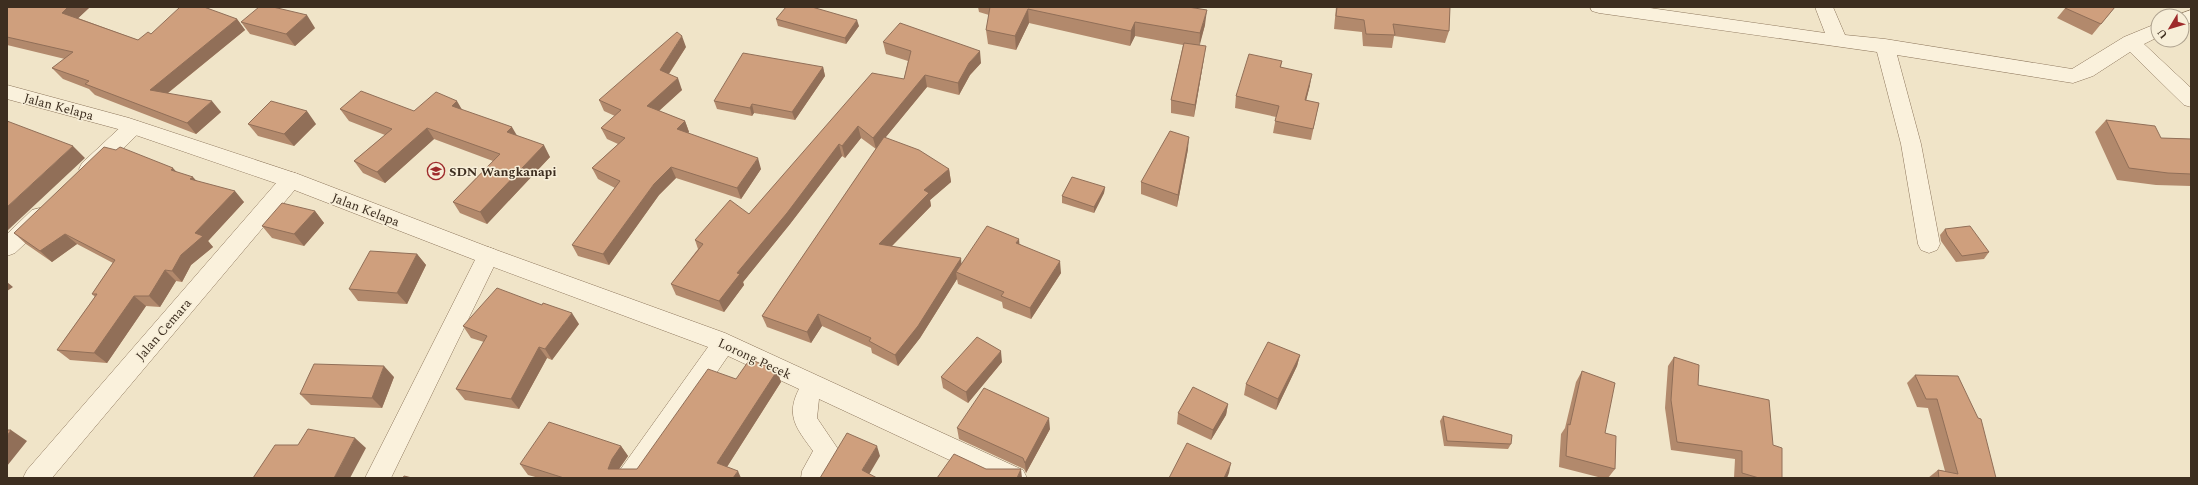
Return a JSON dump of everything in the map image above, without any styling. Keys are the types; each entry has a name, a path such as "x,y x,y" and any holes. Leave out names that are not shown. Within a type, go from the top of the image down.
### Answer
{"street":[{"path":"1598,7 1702,15 1838,41 1885,46 2073,76 2086,72 2131,42 2150,33"},
{"path":"1824,7 1838,41"},
{"path":"2131,42 2191,100"},
{"path":"1885,46 1911,144 1929,244"},
{"name":"Jalan Kelapa","path":"7,92 133,127 291,180 488,256"},
{"path":"73,185 133,127"},
{"name":"Jalan Cemara","path":"36,478 291,180"},
{"path":"7,247 52,205"},
{"path":"378,478 488,256"},
{"name":"Lorong Pecek","path":"488,256 724,343 1014,478"},
{"path":"629,478 724,343"},
{"path":"814,385 806,400 805,421 826,449 823,458 813,473 814,478"}],"building":[{"path":"7,7 68,7 62,13 138,40 148,32 151,34 180,7 204,7 237,19 150,90 212,101 187,123 85,84 89,81 52,68 73,52 7,37"},
{"path":"259,7 273,7 307,15 286,34 241,22"},
{"path":"786,7 812,7 857,20 845,38 776,19"},
{"path":"990,7 1188,7 1207,10 1200,33 1135,22 1131,31 1028,9 1015,36 986,30"},
{"path":"1337,7 1450,7 1449,31 1393,24 1395,35 1366,34 1364,20 1336,16"},
{"path":"2115,7 2101,24 2065,8"},
{"path":"900,23 980,51 969,63 958,83 925,75 873,138 858,126 842,146 839,144 787,213 737,273 740,274 719,301 671,284 703,244 695,240 730,200 749,214 872,73 904,79 911,51 883,42"},
{"path":"677,32 682,36 660,70 678,78 647,106 685,121 677,129 758,158 737,188 671,167 654,184 603,254 572,245 620,181 592,168 625,138 601,128 621,110 599,100"},
{"path":"1184,43 1206,46 1195,105 1171,100"},
{"path":"743,53 823,67 792,112 752,104 750,108 714,101"},
{"path":"1249,54 1282,61 1280,67 1312,74 1305,100 1319,103 1313,129 1275,121 1279,106 1236,96"},
{"path":"361,91 414,111 436,92 457,101 452,106 512,127 507,132 544,145 480,212 453,202 500,154 427,128 377,172 354,161 392,129 340,109"},
{"path":"271,101 307,111 284,134 248,124"},
{"path":"2106,120 2155,126 2161,138 2191,139 2191,174 2168,173 2129,168"},
{"path":"7,121 73,146 7,207"},
{"path":"1170,131 1189,137 1178,195 1141,182"},
{"path":"884,137 919,150 949,169 924,190 929,193 879,244 961,258 918,326 895,355 869,341 871,338 818,314 807,332 762,316"},
{"path":"104,147 116,150 120,147 173,168 171,170 193,177 190,179 235,191 195,233 203,236 181,255 172,271 165,270 149,296 134,296 94,353 57,350 97,294 92,294 115,260 65,234 40,251 14,233"},
{"path":"1072,177 1105,187 1094,207 1062,196"},
{"path":"282,203 315,211 294,234 262,226"},
{"path":"987,226 1019,239 1016,243 1060,261 1030,308 1001,296 1004,292 956,272"},
{"path":"1970,226 1989,252 1962,256 1947,235 1945,229"},
{"path":"370,251 417,254 397,293 349,289"},
{"path":"497,288 542,305 543,303 572,313 545,349 539,347 511,399 456,389 487,336 463,326"},
{"path":"977,337 1001,351 966,392 941,377"},
{"path":"1268,342 1300,355 1278,399 1246,384"},
{"path":"1674,357 1699,365 1698,385 1769,400 1773,445 1782,448 1782,478 1759,478 1742,473 1742,451 1677,442 1671,400"},
{"path":"750,359 777,371 717,463 738,471 733,478 564,478 520,464 549,422 621,446 612,459 608,469 637,469 708,369 736,379"},
{"path":"314,364 384,366 372,398 300,394"},
{"path":"1582,371 1615,383 1605,433 1616,436 1615,469 1566,456 1568,424 1570,425"},
{"path":"1915,375 1958,376 1978,418 1981,419 1996,478 1939,478 1938,470 1958,474 1937,399 1926,399"},
{"path":"1193,387 1228,404 1213,430 1178,413"},
{"path":"984,388 1049,418 1025,463 1023,458 957,428"},
{"path":"1443,416 1512,435 1511,444 1447,441"},
{"path":"308,429 355,438 334,478 253,478 275,445 298,445"},
{"path":"7,430 11,430 7,436"},
{"path":"847,433 877,446 862,470 877,478 820,478"},
{"path":"1187,443 1231,463 1224,478 1169,478"},
{"path":"954,454 986,469 1021,469 1017,478 937,478"}],"place":[{"name":"SDN Wangkanapi","path":"436,171"}]}
